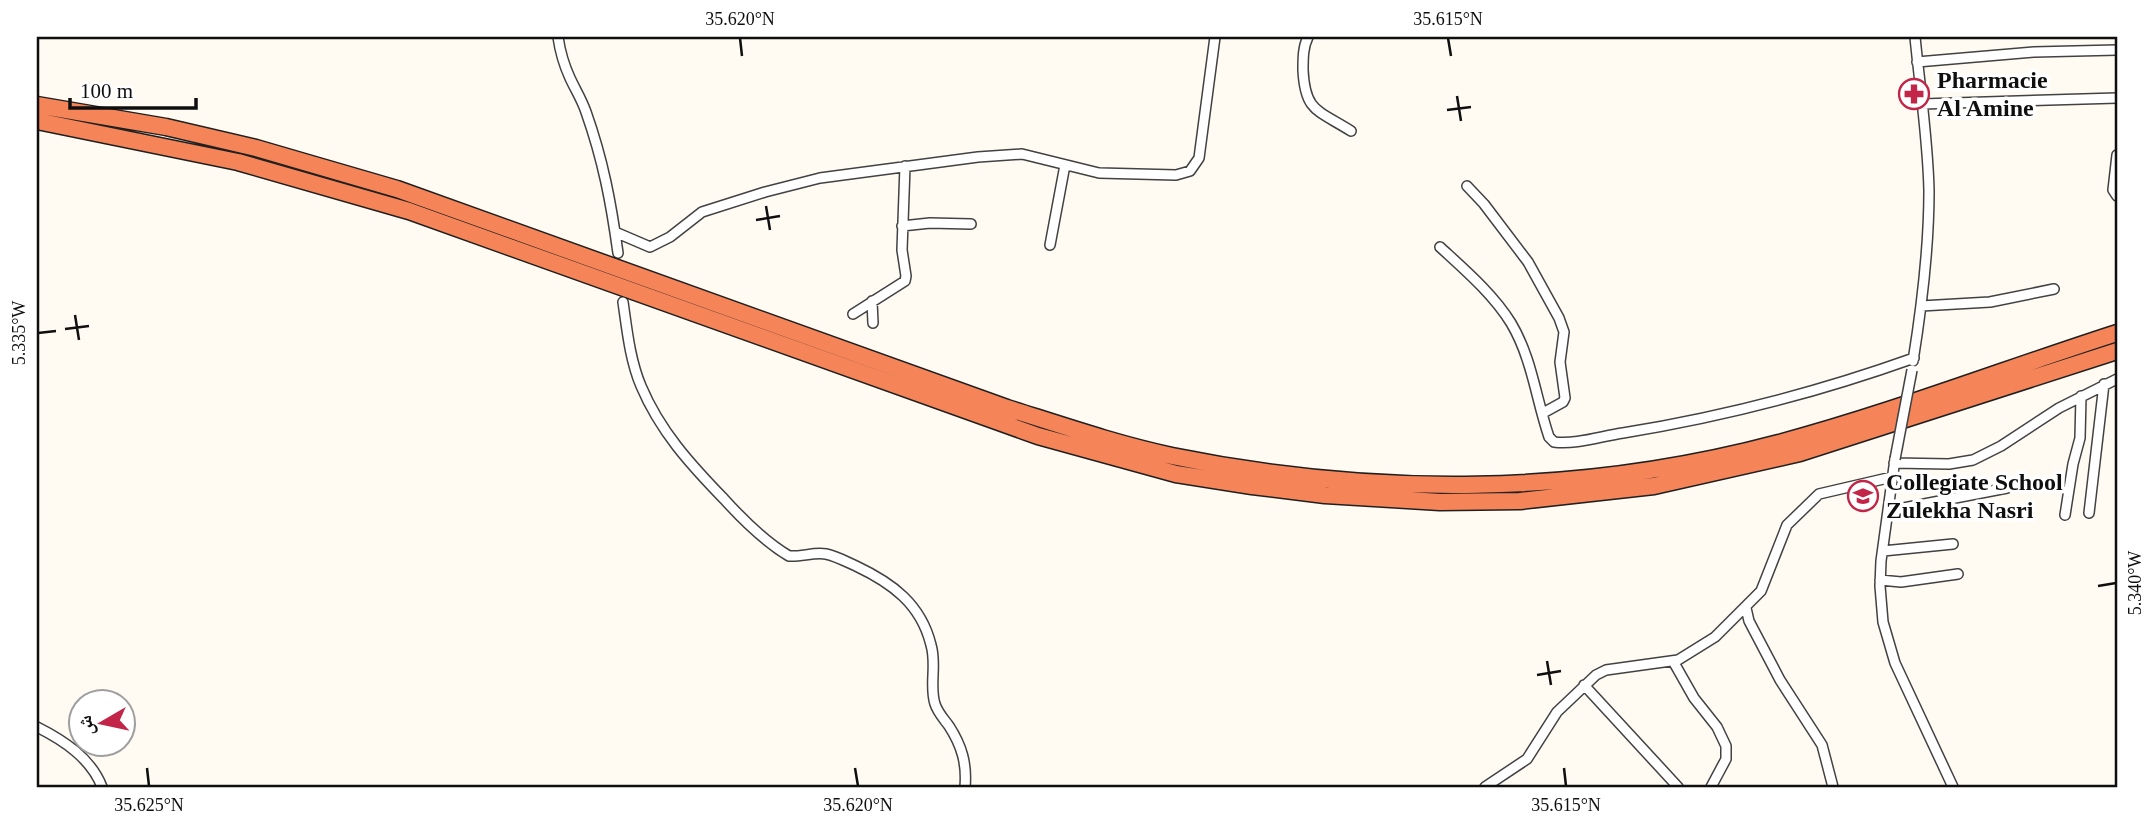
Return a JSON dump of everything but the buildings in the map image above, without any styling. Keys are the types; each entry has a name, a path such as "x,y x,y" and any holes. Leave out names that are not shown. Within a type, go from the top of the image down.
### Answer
{"highway":[{"path":"37,105 166,127 256,148 397,189 1007,408 1082,432 1170,455 1248,469 1328,479 1432,486 1528,484 1591,479 1690,463 1778,443 1839,425 2117,333"},
{"path":"37,121 238,162 409,211 1038,436 1105,456 1176,474 1325,495 1440,502 1520,501 1654,486 1800,453 2117,351"}],"street":[{"path":"558,37 565,65 585,107 600,152 618,253"},
{"path":"615,232 650,247 670,237 702,212 820,178 905,166 1022,154 1120,175 1176,175 1190,172 1196,166 1201,148 1215,37"},
{"path":"1308,37 1303,50 1306,96 1314,108 1351,131"},
{"path":"1915,37 1929,211 1921,306 1912,370 1894,461 1880,580 1883,622 1895,663 1953,787"},
{"path":"1917,62 2034,52 2117,50"},
{"path":"1922,104 2117,98"},
{"path":"2117,155 2113,190 2117,196"},
{"path":"1050,245 1065,165"},
{"path":"853,314 905,281 902,226 905,166"},
{"path":"1467,187 1484,204 1528,262 1563,327 1564,342 1560,362 1565,398 1563,402 1543,413"},
{"path":"902,226 930,223 971,224"},
{"path":"1440,247 1494,301 1512,324 1529,364 1551,440 1564,442 1638,430 1776,402 1846,382 1914,358"},
{"path":"1921,306 1990,302 2054,289"},
{"path":"872,301 873,323"},
{"path":"623,302 629,343 640,384 658,422 688,462 740,516 778,550 789,556 823,553 833,556 872,574 910,601 931,644 935,670 932,686 934,702 963,753 966,766 965,787"},
{"path":"1894,461 1949,464 1973,460 2001,446 2041,418 2117,379"},
{"path":"2089,513 2104,384"},
{"path":"2065,515 2080,438 2081,396"},
{"path":"1485,787 1527,759 1557,712 1584,685 1606,670 1673,661 1715,637 1761,591 1787,525 1811,500 1819,494 1892,477"},
{"path":"1888,511 2007,488"},
{"path":"1883,551 1952,544"},
{"path":"1880,580 1901,582 1958,574"},
{"path":"1746,608 1749,621 1780,680 1822,745 1833,787"},
{"path":"1673,661 1694,698 1717,727 1726,746 1726,759 1712,787"},
{"path":"1584,685 1678,787"},
{"path":"37,727 62,740 76,752 102,787"}],"place":[{"name":"Pharmacie Al Amine","path":"1914,94"},
{"name":"Collegiate School Zulekha Nasri","path":"1863,496"}]}
